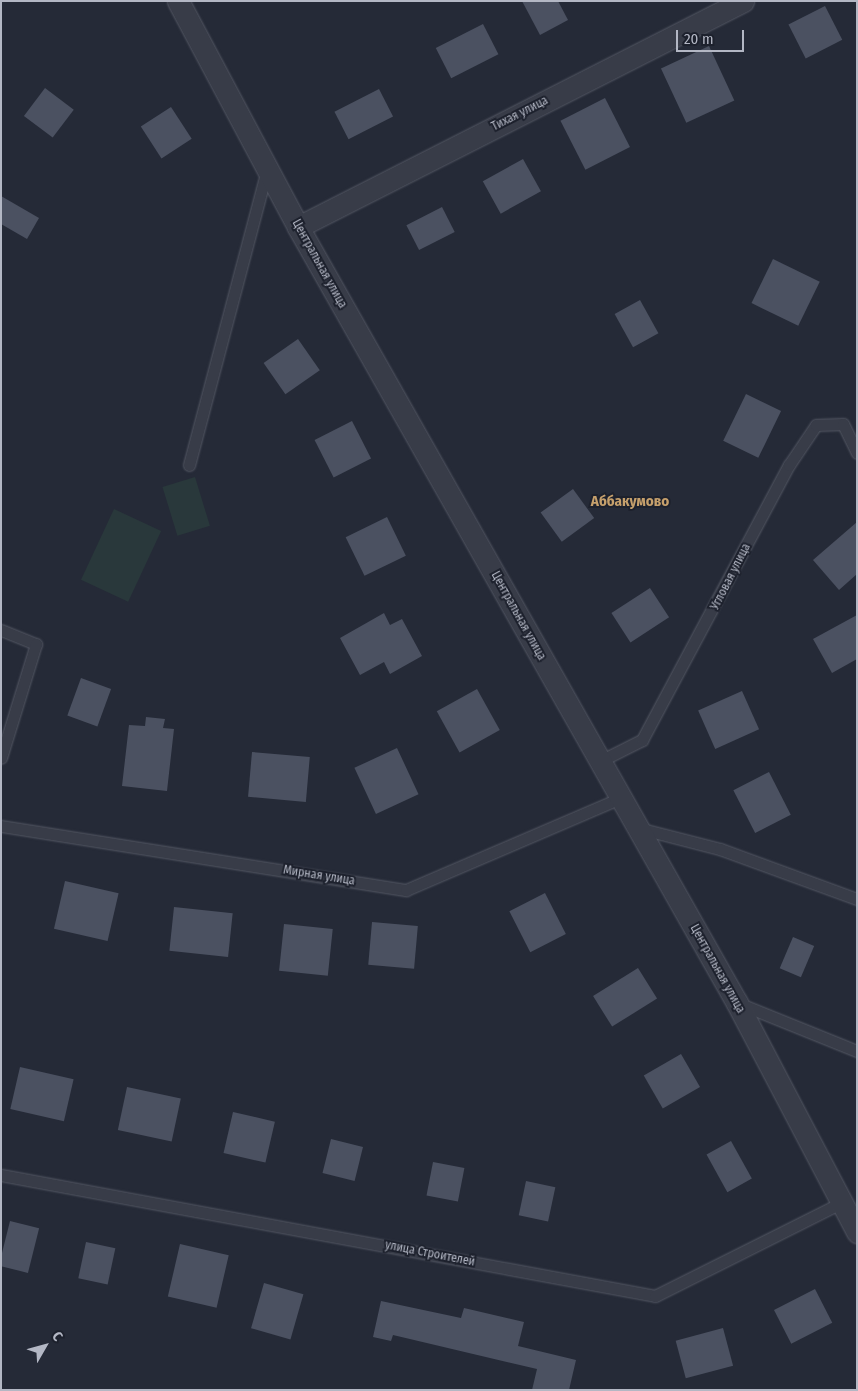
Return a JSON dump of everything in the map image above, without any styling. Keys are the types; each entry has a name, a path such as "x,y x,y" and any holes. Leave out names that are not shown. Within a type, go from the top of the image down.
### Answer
{"street":[{"name":"Центральная улица","path":"178,1 298,227 737,1003 857,1232"},
{"name":"Тихая улица","path":"298,227 742,1"}],"lane":[{"path":"189,465 267,167"},
{"name":"Угловая улица","path":"600,761 642,740 789,465 816,425 843,424 857,453"},
{"path":"1,630 36,644 1,758"},
{"name":"Мирная улица","path":"1,826 406,890 621,798"},
{"path":"638,828 720,849 857,899"},
{"path":"737,1003 857,1051"},
{"name":"улица Строителей","path":"1,1175 655,1296 841,1204"}],"shaded area":[{"path":"195,477 210,526 177,536 162,487"},
{"path":"114,509 161,531 128,602 81,580"}],"building":[{"path":"522,1 558,1 568,20 540,35"},
{"path":"825,6 842,40 806,58 788,25"},
{"path":"483,24 498,54 451,78 436,48"},
{"path":"709,46 734,100 686,123 661,68"},
{"path":"45,88 74,110 53,138 24,116"},
{"path":"379,89 393,117 349,139 334,112"},
{"path":"605,98 630,147 585,170 560,121"},
{"path":"171,107 192,139 162,158 141,127"},
{"path":"523,159 541,191 501,214 483,181"},
{"path":"1,196 39,218 27,239 1,224"},
{"path":"442,207 455,232 419,250 406,225"},
{"path":"773,259 820,282 798,326 752,303"},
{"path":"640,300 658,333 633,347 615,314"},
{"path":"298,339 320,370 285,394 264,363"},
{"path":"746,394 781,411 758,458 723,441"},
{"path":"352,421 371,458 334,477 315,440"},
{"path":"573,489 594,518 562,542 541,513"},
{"path":"387,517 406,556 365,576 346,537"},
{"path":"857,522 857,574 839,590 813,560"},
{"path":"650,588 669,617 630,642 611,613"},
{"path":"384,613 390,625 402,619 422,656 390,674 384,662 360,675 340,638"},
{"path":"857,615 857,659 832,673 813,639"},
{"path":"81,678 111,689 97,727 67,716"},
{"path":"477,689 500,730 460,752 437,711"},
{"path":"742,691 759,729 715,749 698,711"},
{"path":"146,717 165,719 163,728 174,729 167,791 122,786 129,725 145,726"},
{"path":"397,748 419,794 376,814 354,768"},
{"path":"252,752 310,757 306,802 248,797"},
{"path":"769,772 791,815 755,833 733,790"},
{"path":"65,881 119,893 108,941 54,929"},
{"path":"545,893 566,934 530,952 509,911"},
{"path":"174,907 233,913 228,957 169,951"},
{"path":"372,922 418,926 414,969 368,965"},
{"path":"284,924 333,929 328,976 279,971"},
{"path":"793,937 814,946 801,977 780,968"},
{"path":"638,968 657,999 612,1027 593,996"},
{"path":"681,1054 700,1087 663,1108 644,1076"},
{"path":"20,1067 74,1079 64,1121 10,1109"},
{"path":"127,1087 181,1098 172,1141 118,1130"},
{"path":"233,1112 275,1122 265,1163 224,1153"},
{"path":"331,1139 363,1147 355,1181 323,1173"},
{"path":"731,1141 752,1179 727,1192 707,1155"},
{"path":"433,1162 464,1168 458,1201 427,1195"},
{"path":"526,1181 555,1187 548,1221 519,1215"},
{"path":"10,1221 39,1228 28,1273 1,1266 1,1257"},
{"path":"86,1242 115,1248 108,1284 78,1278"},
{"path":"180,1244 229,1255 217,1308 168,1297"},
{"path":"264,1283 303,1294 290,1339 251,1328"},
{"path":"815,1289 832,1323 791,1344 774,1310"},
{"path":"381,1301 461,1318 464,1308 524,1322 518,1346 576,1360 569,1390 532,1390 537,1369 393,1335 391,1341 373,1337"},
{"path":"723,1328 733,1366 686,1378 676,1341"}],"district":[{"name":"Аббакумово","path":"630,502"}]}
